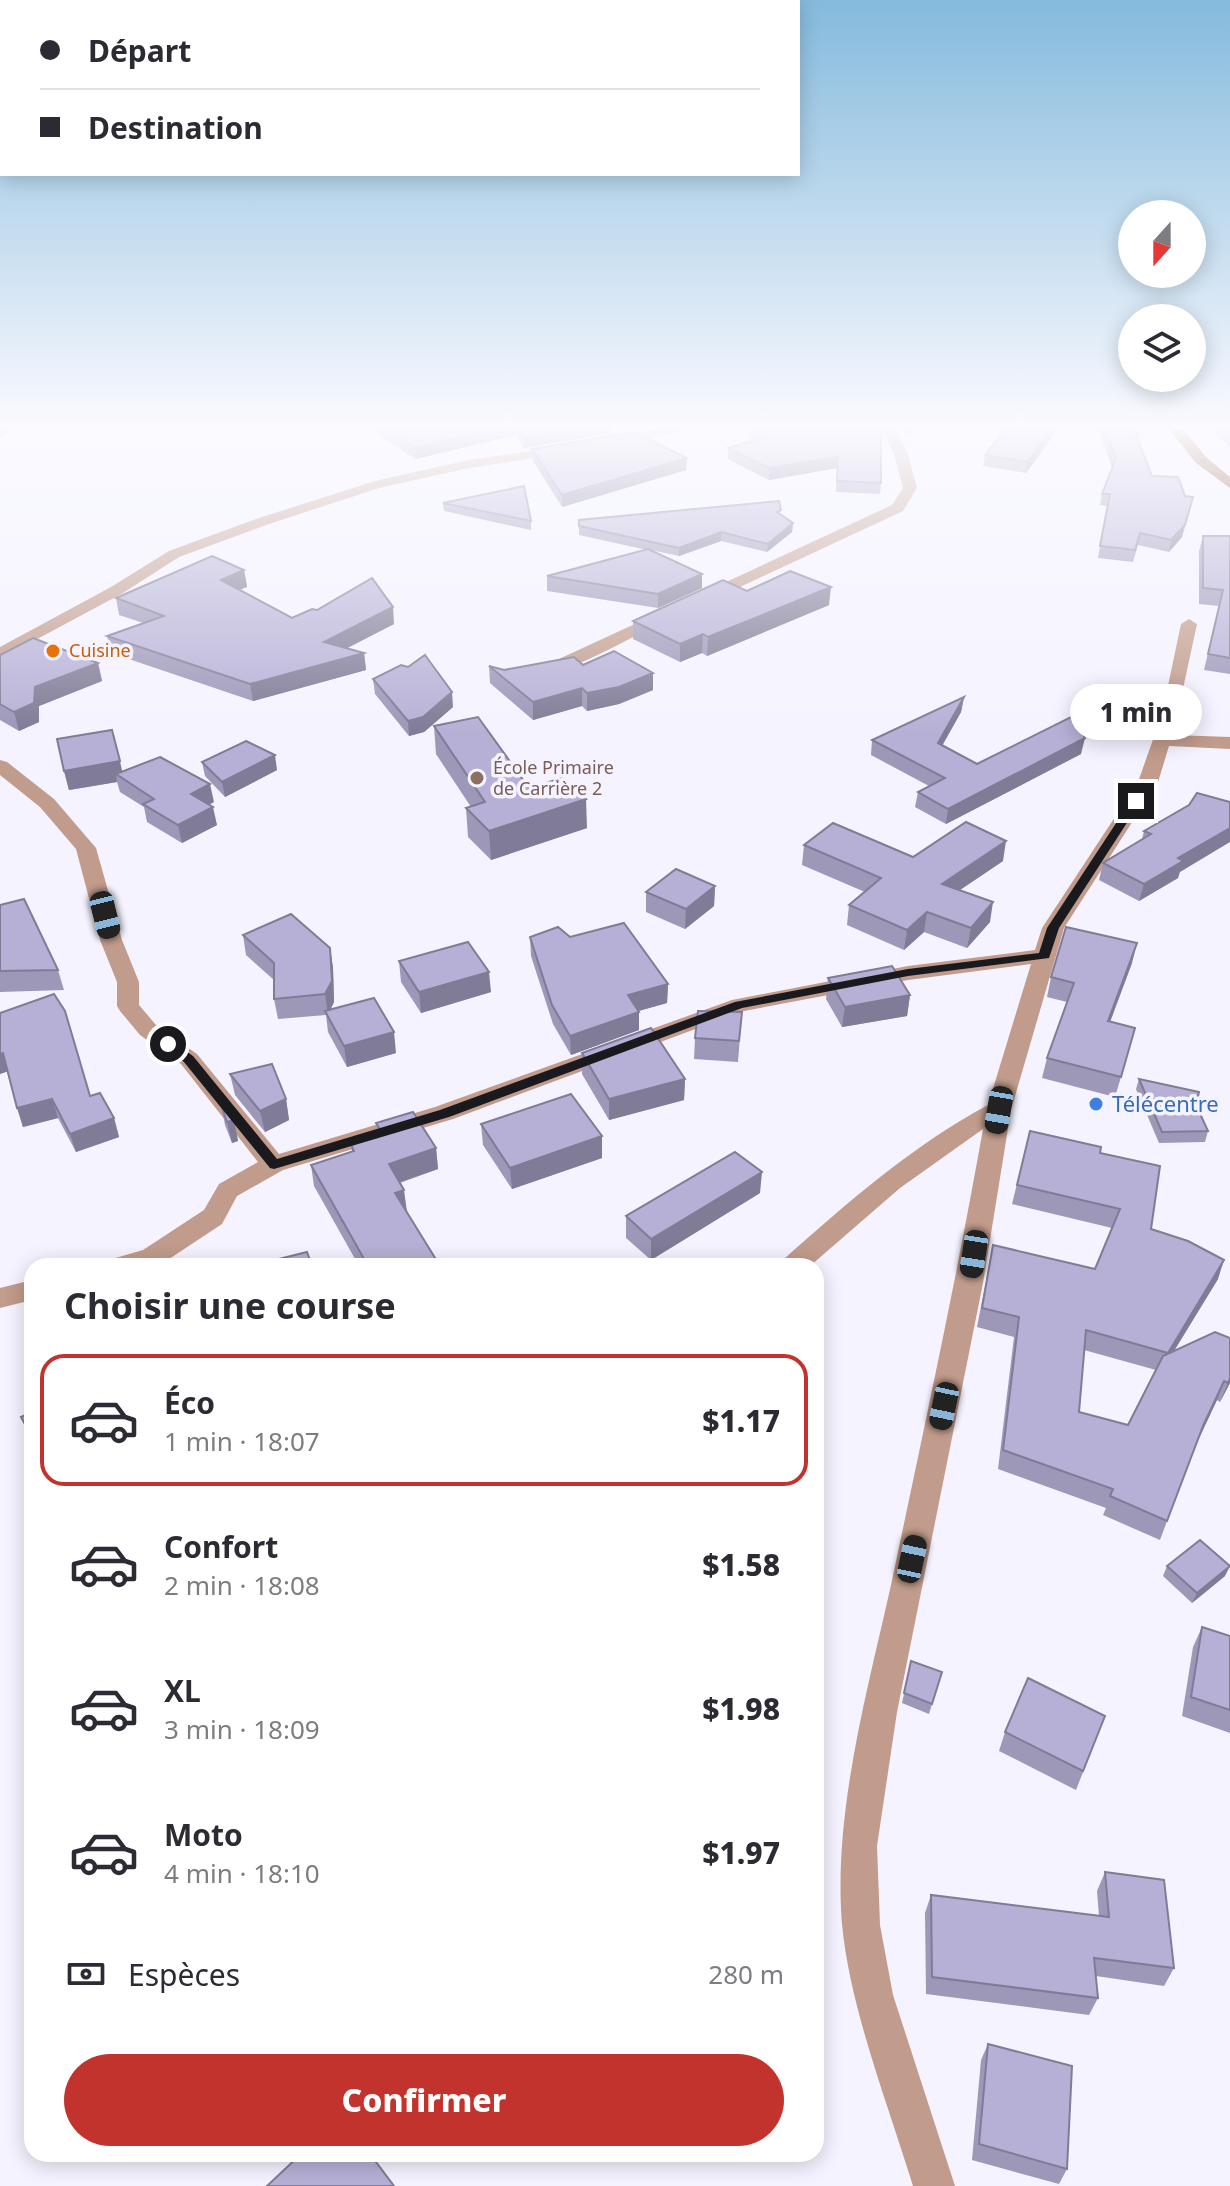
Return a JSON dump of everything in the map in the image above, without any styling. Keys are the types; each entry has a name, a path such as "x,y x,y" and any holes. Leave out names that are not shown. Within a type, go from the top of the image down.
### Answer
{"street":[{"path":"0,654 117,590 174,554 239,530"},
{"path":"534,672 564,665 599,645 850,530"},
{"path":"934,2186 874,1995 861,1925 859,1846 880,1712 969,1283 999,1110 1053,928 1148,782 1171,714 1189,624"},
{"path":"1160,740 1230,743"},
{"path":"0,766 47,803 86,848 111,940 128,982 128,1006 148,1030 189,1059 274,1164"},
{"path":"151,1258 213,1217 228,1190 274,1164 444,1113 740,1005 908,973 1044,956"},
{"path":"802,1258 896,1175 970,1125 999,1110"},
{"path":"0,1298 24,1292"}],"building":[{"path":"597,530 785,530 768,544 721,532 679,548"},
{"path":"1103,530 1180,530 1171,540 1140,533 1135,550 1100,546"},
{"path":"1203,536 1230,536 1230,658 1208,654 1223,590 1203,588"},
{"path":"648,549 702,574 658,594 547,576"},
{"path":"212,556 244,570 221,580 292,618 312,609 317,610 372,578 393,607 324,642 364,653 250,684 107,636 164,616 116,598"},
{"path":"790,571 831,587 708,637 703,634 680,644 633,621 723,580 747,591"},
{"path":"33,638 98,663 35,687 34,703 14,712 0,704 0,655"},
{"path":"614,651 653,673 619,687 587,693 582,688 533,702 489,666 504,670 574,657 583,665"},
{"path":"425,655 452,692 423,717 408,721 373,679 401,665 408,667"},
{"path":"964,697 938,743 977,764 1073,716 1085,738 948,809 918,792 945,778 872,740"},
{"path":"478,717 529,788 562,778 586,799 489,831 466,808 485,802 434,726"},
{"path":"112,730 120,761 64,771 57,739"},
{"path":"246,741 275,755 222,782 202,762"},
{"path":"160,757 210,784 191,794 213,807 178,825 143,804 154,799 116,774"},
{"path":"1197,793 1230,802 1230,828 1178,858 1183,861 1144,884 1103,863 1151,834 1144,831 1189,805"},
{"path":"966,822 1006,841 942,884 993,902 971,928 927,912 907,930 849,905 881,878 804,845 833,823 913,857"},
{"path":"676,869 715,886 686,909 646,892"},
{"path":"24,899 58,970 0,971 0,905"},
{"path":"291,914 330,948 332,981 325,994 274,999 274,963 243,935"},
{"path":"624,923 668,984 628,995 639,1012 570,1036 552,1005 530,937 558,927 570,937"},
{"path":"1066,927 1137,943 1108,1021 1135,1028 1121,1077 1047,1058 1074,983 1051,977"},
{"path":"468,942 489,972 419,992 399,961"},
{"path":"892,966 910,995 845,1007 828,978"},
{"path":"54,994 65,1011 90,1096 100,1093 114,1118 70,1134 52,1099 17,1108 3,1053 0,1054 0,1013"},
{"path":"374,998 394,1032 344,1046 325,1011"},
{"path":"698,1011 742,1012 739,1041 695,1038"},
{"path":"651,1028 685,1079 609,1099 582,1053"},
{"path":"272,1064 286,1099 260,1111 230,1074"},
{"path":"1139,1079 1199,1092 1196,1105 1208,1131 1162,1132"},
{"path":"571,1094 602,1136 510,1168 481,1124"},
{"path":"221,1104 234,1120 227,1122"},
{"path":"413,1112 436,1148 389,1164 404,1190 395,1193 435,1258 363,1258 311,1165 354,1151 351,1145 383,1134 376,1123"},
{"path":"1030,1131 1101,1147 1100,1153 1160,1166 1151,1229 1188,1241 1224,1260 1168,1353 1086,1330 1079,1412 1128,1425 1163,1356 1215,1332 1230,1338 1230,1378 1228,1383 1224,1381 1203,1426 1167,1521 1110,1496 1113,1489 1003,1450 1019,1317 982,1308 993,1245 1095,1269 1120,1209 1017,1185"},
{"path":"735,1152 762,1172 651,1239 626,1216"},
{"path":"307,1252 309,1258 283,1258"},
{"path":"1200,1540 1230,1566 1197,1593 1167,1566"},
{"path":"1202,1627 1230,1636 1230,1710 1191,1697"},
{"path":"911,1661 942,1672 932,1704 904,1693"},
{"path":"1028,1678 1105,1716 1083,1771 1005,1732"},
{"path":"1105,1872 1164,1880 1174,1968 1094,1958 1098,1998 932,1977 931,1895 1109,1917"},
{"path":"988,2044 1072,2066 1067,2169 979,2144"},
{"path":"292,2162 376,2162 394,2186 267,2186"}],"place":[{"name":"Cuisine","path":"53,651"},
{"name":"École Primaire de Carrière 2","path":"477,778"},
{"name":"Télécentre","path":"1096,1104"}],"route":[{"path":"168,1044 189,1059 274,1164 444,1113 740,1005 908,973 1044,956 1053,928 1136,801"}]}
